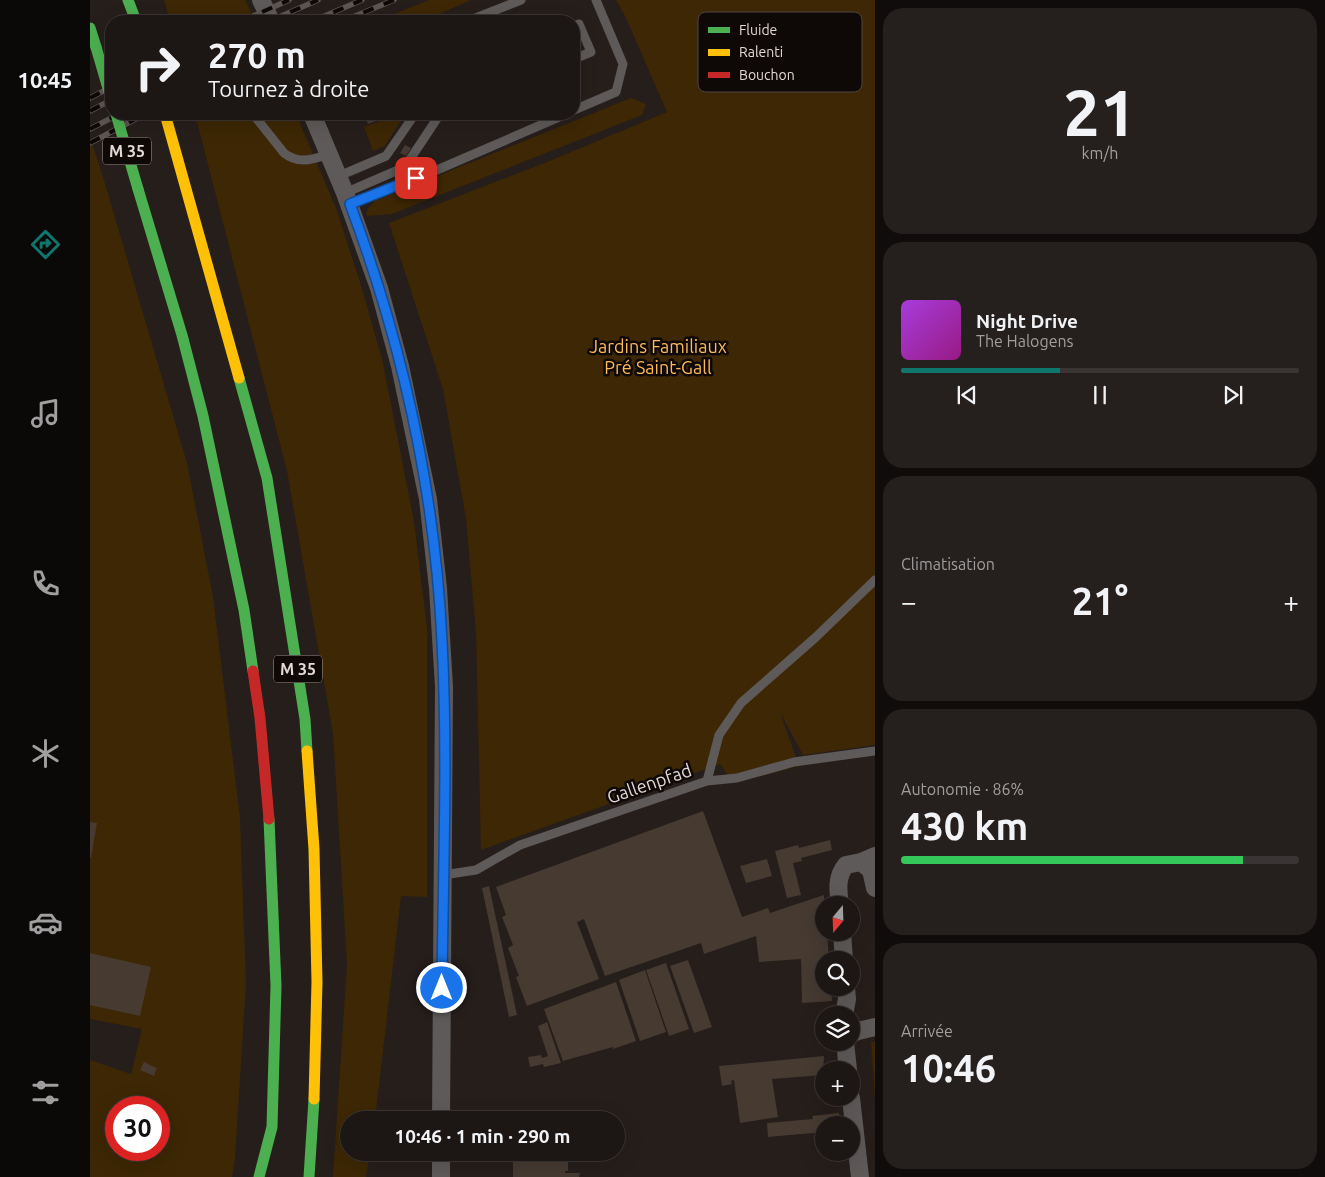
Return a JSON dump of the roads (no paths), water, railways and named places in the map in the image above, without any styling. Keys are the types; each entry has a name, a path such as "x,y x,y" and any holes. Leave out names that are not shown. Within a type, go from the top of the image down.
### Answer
{"highway":[{"path":"128,0 134,15"},
{"path":"134,0 135,15"},
{"path":"90,28 105,79"},
{"name":"M 35","path":"118,120 182,335 203,416 244,610 260,718 271,844 276,986 272,1127 266,1177"},
{"name":"M 35","path":"167,120 267,478 306,719 314,849 317,982 314,1111 309,1177"},
{"path":"259,1177 272,1127"}],"street":[{"path":"261,0 268,15"},
{"path":"319,120 379,288 400,366 428,499 442,639 444,724 441,1111"},
{"path":"839,896 840,873 846,865 868,859 875,888"},
{"path":"860,1031 875,1027"},
{"path":"852,1106 860,1177"},
{"path":"441,1161 441,1177"}],"lane":[{"path":"483,15 521,0"},
{"path":"580,107 616,92 623,64 596,0"},
{"path":"580,26 591,52 580,57"},
{"path":"258,120 284,153 291,158 307,160 330,154"},
{"path":"338,176 386,156 410,120"},
{"path":"348,198 405,167 436,120"},
{"path":"348,198 430,172 552,120"},
{"path":"707,781 719,735 741,703 816,637 875,580"},
{"name":"Gallenpfad","path":"443,875 476,870 520,845 707,781 737,778 794,762 875,751"}],"railway":[{"path":"255,15 289,0"},
{"path":"284,15 318,0"},
{"path":"327,15 362,0"},
{"path":"358,15 394,0"},
{"path":"90,98 105,90"},
{"path":"90,111 105,103"},
{"path":"90,129 107,120"},
{"path":"90,143 134,120"}],"park label":[{"name":"Jardins Familiaux Pré Saint-Gall","path":"658,356"}]}
